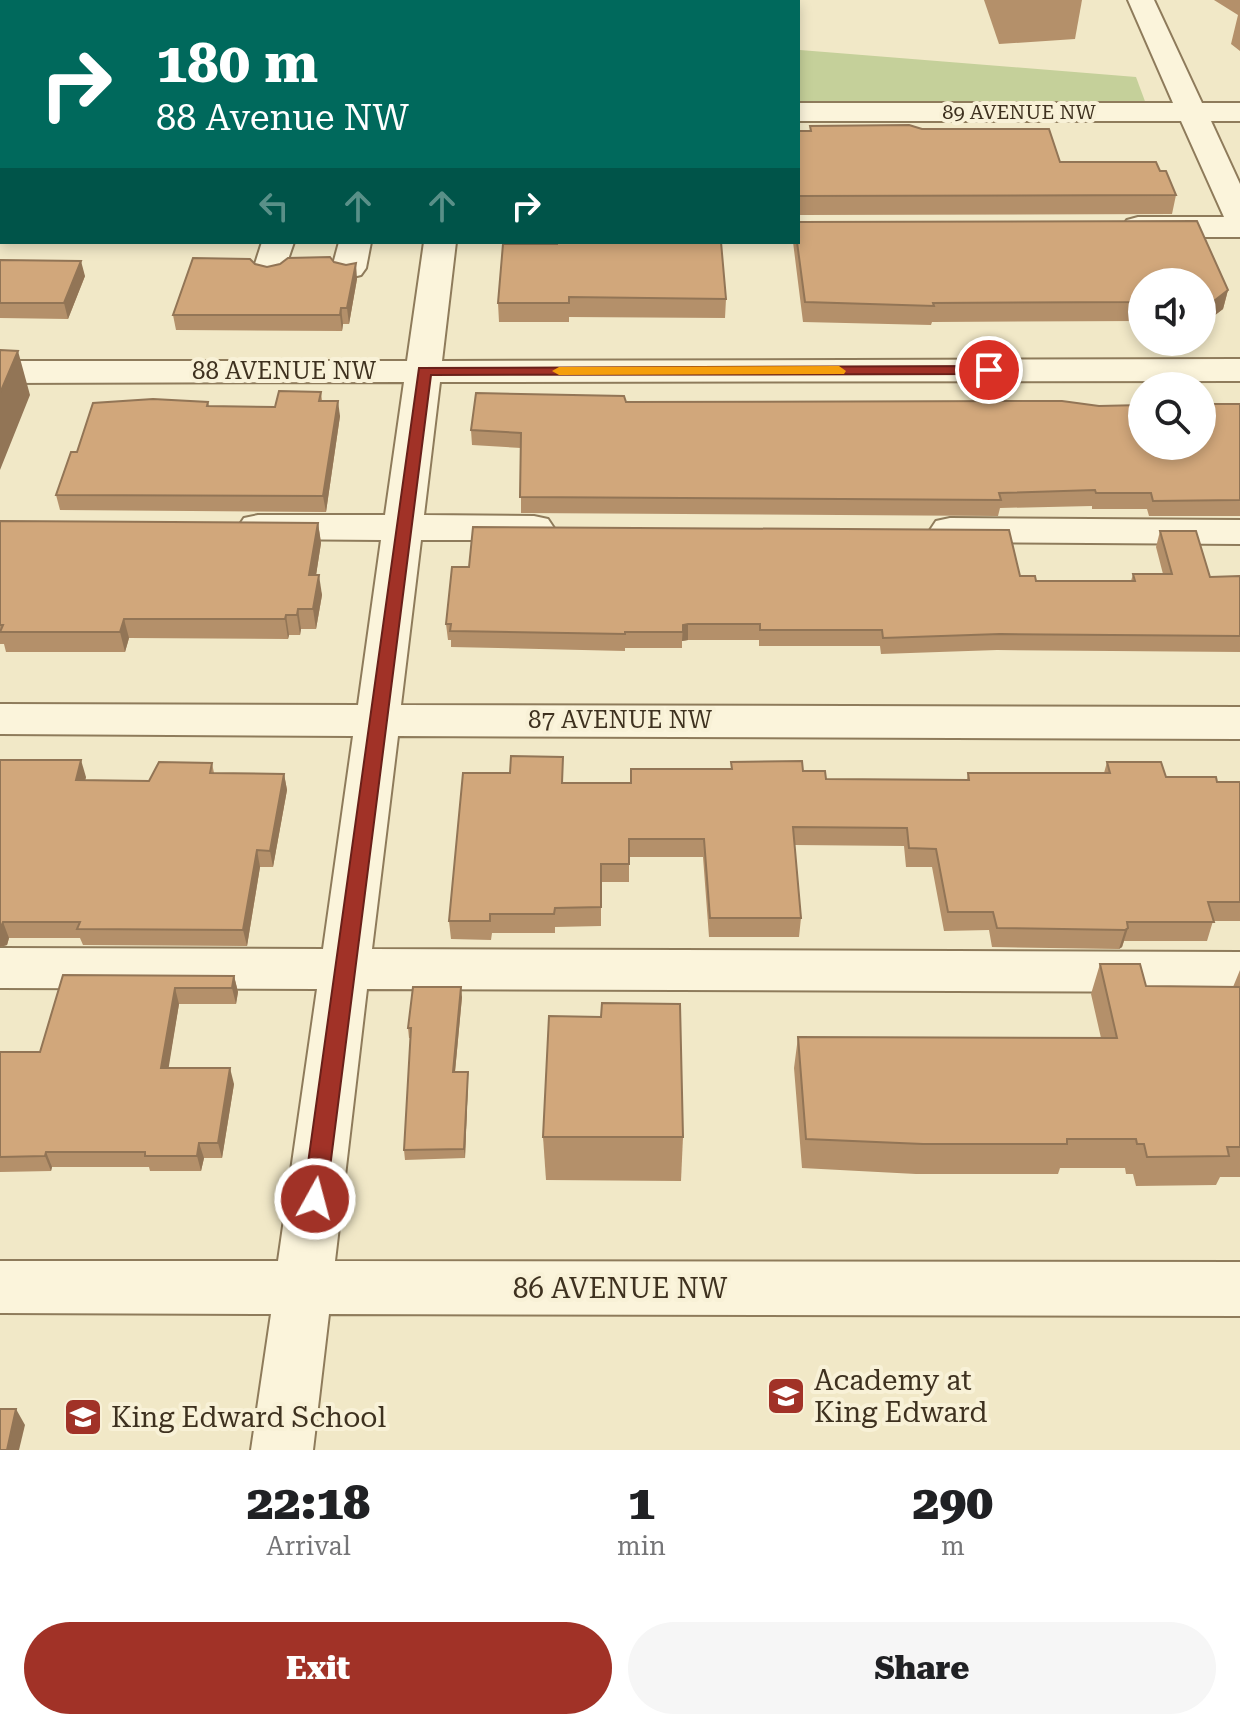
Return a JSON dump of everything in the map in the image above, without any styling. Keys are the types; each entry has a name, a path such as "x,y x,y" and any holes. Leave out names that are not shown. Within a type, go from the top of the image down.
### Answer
{"street":[{"path":"1141,0 1240,218"},
{"name":"89 AVENUE NW","path":"800,112 1240,112"},
{"path":"1108,227 1240,227"},
{"path":"282,1450 440,244"},
{"name":"88 AVENUE NW","path":"0,372 1240,370"},
{"path":"217,527 577,529"},
{"path":"908,530 1240,532"},
{"name":"87 AVENUE NW","path":"0,719 1240,723"},
{"path":"0,968 1240,972"},
{"name":"86 AVENUE NW","path":"0,1287 1240,1289"}],"green space":[{"path":"800,50 1136,77 1146,104 800,105"}],"building":[{"path":"810,126 1049,129 1060,162 1156,162 1160,171 1166,171 1176,195 800,196 800,131 811,131"},
{"path":"1197,221 1228,290 1216,299 1216,268 1128,268 1128,302 933,303 934,306 805,302 797,244 800,244 800,222"},
{"path":"503,244 721,244 726,299 569,297 569,303 498,303"},
{"path":"330,257 334,262 346,265 356,263 347,308 341,308 340,315 173,315 193,258 250,259 267,267 288,258"},
{"path":"0,260 81,261 64,303 0,303"},
{"path":"0,350 18,351 0,393"},
{"path":"279,391 321,392 319,401 338,401 323,496 56,495 71,452 77,452 93,403 153,399 208,402 207,406 275,407"},
{"path":"476,393 624,396 626,402 1062,401 1099,406 1128,405 1128,460 1216,460 1216,404 1240,404 1240,500 1153,501 1151,493 1096,493 1095,490 999,493 1001,500 520,497 521,433 471,430"},
{"path":"0,521 318,523 309,575 319,575 313,609 298,609 297,615 286,615 285,619 124,619 120,632 0,632 3,625 0,625"},
{"path":"473,527 1009,530 1020,576 1035,576 1036,581 1135,581 1133,574 1172,574 1160,531 1196,531 1210,577 1240,576 1240,636 1000,634 883,638 882,630 760,630 760,624 688,624 683,625 683,632 625,634 450,631 451,624 446,624 452,567 469,567"},
{"path":"511,756 563,757 562,783 631,783 631,769 732,769 731,762 802,761 803,771 825,771 826,779 969,780 968,773 1110,773 1107,762 1161,762 1166,777 1216,777 1217,782 1240,782 1240,902 1208,902 1214,922 1127,922 1128,928 1125,930 997,928 993,912 948,912 936,849 909,848 907,828 793,827 801,918 710,918 704,839 629,839 629,864 601,864 601,907 555,908 554,914 490,914 490,921 449,921 463,773 510,773"},
{"path":"0,760 81,760 76,780 149,781 159,762 212,763 210,773 284,774 270,851 257,850 243,930 77,929 80,922 3,922 0,929"},
{"path":"1100,964 1140,964 1146,986 1240,987 1240,1147 1227,1147 1229,1156 1147,1157 1144,1144 1137,1144 1136,1139 1067,1139 1067,1144 923,1144 806,1139 798,1037 1117,1038"},
{"path":"63,975 234,976 232,988 175,988 161,1068 230,1068 218,1143 199,1143 197,1156 145,1156 145,1152 46,1152 45,1156 0,1157 0,1052 40,1052"},
{"path":"413,987 461,987 453,1072 468,1072 464,1149 404,1150 411,1028 408,1028"},
{"path":"602,1003 680,1004 683,1137 543,1137 549,1016 601,1017"},
{"path":"0,1409 16,1409 7,1450 0,1450"}],"slow traffic":[{"path":"559,371 839,371"}],"place":[{"name":"Academy at King Edward","path":"786,1396"},
{"name":"King Edward School","path":"83,1417"}],"route":[{"path":"315,1199 424,371 989,370"}]}
